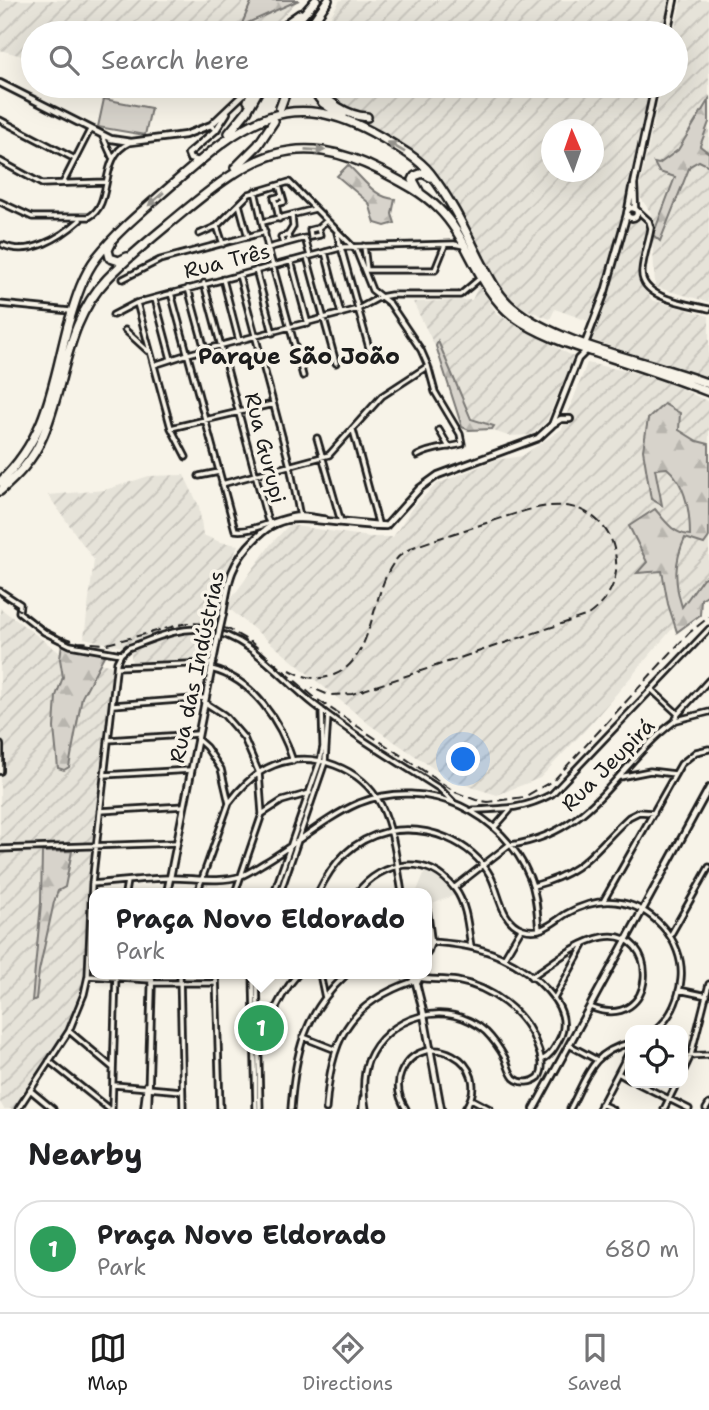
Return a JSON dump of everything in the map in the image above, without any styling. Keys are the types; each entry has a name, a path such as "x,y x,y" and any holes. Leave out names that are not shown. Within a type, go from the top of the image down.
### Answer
{"highway":[{"path":"297,21 317,0"},
{"path":"318,21 329,0"},
{"path":"314,21 329,0"},
{"path":"290,21 307,10"},
{"path":"240,121 245,98"},
{"path":"217,147 240,121 254,98"},
{"path":"280,108 284,98"},
{"path":"319,98 352,122 407,153 429,172 449,201 491,279 511,307 533,323 583,347 677,372 709,384"},
{"path":"327,98 352,114 367,117"},
{"path":"0,482 27,453 38,432 81,286 96,258 113,240 200,161 249,125 289,113 323,114 352,122"},
{"path":"0,491 15,479 43,438 69,347 78,321 89,301 134,253 225,178 258,145 274,121"},
{"path":"225,178 275,153 297,149 328,150 353,157 424,195"},
{"path":"436,182 423,173 415,176 416,186 440,209 466,246 480,275 498,301 530,328 709,392"},
{"path":"113,240 108,255 113,260 122,260 134,253"}],"street":[{"path":"670,21 674,0"},
{"path":"2,83 21,93"},
{"path":"30,98 90,130 118,141 131,142 185,135 211,125 245,98"},
{"path":"552,425 604,292 624,231 629,194 634,184 652,98"},
{"path":"200,161 190,159 189,151 216,130 225,120 228,110"},
{"path":"0,120 75,159"},
{"path":"211,125 216,130"},
{"path":"63,183 90,130"},
{"path":"103,135 112,157"},
{"path":"3,245 24,250 63,236 81,219 96,212 112,157 131,142"},
{"path":"0,162 42,184 106,182"},
{"path":"199,234 217,226 246,196 289,182 353,247 359,255 372,290 390,304 421,350 435,393 460,434 462,444 426,450 417,456"},
{"path":"624,231 635,217 634,184"},
{"path":"279,185 282,196 274,198 279,219"},
{"path":"256,191 268,248 303,376"},
{"path":"0,202 32,217 81,219"},
{"path":"240,204 247,237"},
{"path":"263,222 315,209"},
{"path":"628,212 636,209"},
{"path":"636,209 649,221 651,228 642,273 646,286 657,295 709,309"},
{"path":"628,212 635,217"},
{"path":"635,217 642,215"},
{"path":"289,242 288,235 293,227 292,216"},
{"path":"268,248 311,237 310,230 318,228 326,221"},
{"path":"217,226 223,244"},
{"path":"337,231 369,348"},
{"path":"123,279 160,260 265,232"},
{"path":"283,244 281,237 288,235"},
{"path":"305,239 336,363"},
{"path":"364,246 367,270 435,270 445,245"},
{"name":"Rua Três","path":"113,315 136,303 341,247 466,246"},
{"path":"325,252 341,314"},
{"path":"291,261 308,324"},
{"path":"256,270 273,333"},
{"path":"239,275 290,466 300,517"},
{"path":"154,365 325,319 358,309 380,297 460,295 480,275"},
{"path":"223,279 239,341"},
{"name":"Rua Gurupi","path":"205,283 268,522"},
{"path":"188,288 205,350"},
{"path":"171,293 235,530 255,528 268,522"},
{"path":"155,299 171,359"},
{"path":"136,303 171,428 187,457"},
{"path":"0,304 72,311"},
{"path":"125,330 150,352"},
{"path":"222,484 333,452 382,396 428,366"},
{"path":"171,428 273,404"},
{"path":"552,425 561,419 570,419"},
{"name":"Rua das Indústrias","path":"168,888 232,570 246,546 268,522 300,517 386,526 429,481 538,438 552,425"},
{"path":"353,430 378,524"},
{"path":"439,430 449,447"},
{"path":"317,438 341,522"},
{"path":"199,476 219,472"},
{"path":"0,591 20,604 19,612 44,632 70,646 121,654"},
{"path":"473,810 511,809 534,803 552,794 709,629"},
{"path":"92,888 117,667 121,654 128,648 181,630 208,630 228,635 259,656 321,710 440,789 454,802"},
{"path":"117,667 212,663"},
{"path":"211,669 232,677 262,703 278,725 293,761"},
{"name":"Rua Jeupirá","path":"454,888 511,845 539,840 570,825 675,721 678,714 709,680"},
{"path":"652,690 678,714"},
{"path":"113,705 204,700 224,715 244,738 259,773 262,814 237,888"},
{"path":"278,888 290,848 323,761 321,710"},
{"path":"675,721 709,712"},
{"path":"279,888 298,842 323,761 328,715"},
{"path":"108,740 198,736 221,769 229,803"},
{"path":"0,745 0,771"},
{"path":"604,900 676,774 688,757 709,749"},
{"path":"199,888 229,803 246,782 259,773 272,766 293,761 323,761 354,774 377,798 391,832 401,888"},
{"path":"104,775 191,770"},
{"path":"618,778 650,771 676,774"},
{"path":"534,1109 709,788"},
{"path":"439,798 440,789"},
{"path":"262,814 282,801 310,793"},
{"path":"92,884 241,876 290,848 343,811 377,798 407,794 454,802 473,810 495,827 525,866 533,886 539,930"},
{"path":"100,811 184,806"},
{"path":"495,827 511,809"},
{"path":"533,886 563,877 577,869 629,817 639,812 654,813"},
{"path":"321,888 341,856 362,841 391,832 411,830 439,834 462,847 483,866 492,880 508,919 521,929 546,928 575,909 604,900 643,910 670,936 680,960 679,990 669,1015 660,1025"},
{"path":"0,849 177,843"},
{"path":"362,888 377,873 397,866 413,865 431,870 454,888 465,912 471,947"},
{"path":"670,936 709,867"},
{"path":"126,888 127,881"},
{"path":"504,958 521,929"},
{"path":"531,977 585,943 607,937 624,940 637,950 644,963 645,984 641,992 632,1004 618,1011 603,1012 588,1006"},
{"path":"432,942 471,947 504,958 531,977 554,999 565,1027 550,1056 542,1060"},
{"path":"554,999 585,943"},
{"path":"18,1109 69,1031 80,1007 88,976 89,953"},
{"path":"111,1109 116,979"},
{"path":"146,1109 151,979 180,985 215,983"},
{"path":"180,979 183,1109"},
{"path":"215,979 220,1108"},
{"path":"255,979 258,1081"},
{"path":"255,979 258,1109"},
{"path":"259,1052 273,1014 294,979"},
{"path":"321,979 325,998"},
{"path":"291,1109 297,1056 310,1019 342,979"},
{"path":"326,1109 336,1050 352,1019 369,1003 391,989 417,980 442,979 469,984 503,1001 530,1030 542,1060 540,1075 547,1087"},
{"path":"417,980 441,1109"},
{"path":"688,1061 709,984"},
{"path":"679,990 706,996"},
{"path":"364,1107 363,1093 368,1062 380,1040 407,1020 424,1015 444,1014 473,1023 494,1042 517,1080 525,1082 540,1075"},
{"path":"69,1031 113,1069"},
{"path":"303,1037 336,1050"},
{"path":"568,1044 597,1060"},
{"path":"570,1109 597,1060 612,1048 625,1045"},
{"path":"406,1109 399,1093 402,1071 416,1055 430,1050 449,1052 464,1063 472,1080 471,1099 465,1109"},
{"path":"688,1055 709,1055"},
{"path":"611,1109 600,1106 624,1060"},
{"path":"49,1061 111,1109"},
{"path":"618,1073 625,1077"},
{"path":"540,1075 550,1081"},
{"path":"113,1085 182,1091"},
{"path":"648,1088 690,1109"},
{"path":"664,1109 674,1088"},
{"path":"30,1090 53,1109"},
{"path":"471,1099 490,1109"},
{"path":"706,1109 709,1104"}],"shaded area":[{"path":"0,0 298,0 278,21 21,21 21,56 0,50"},
{"path":"340,0 671,0 666,21 328,21"},
{"path":"681,0 709,0 709,302 655,287 651,213 638,194 659,98 688,98 688,21 677,21"},
{"path":"333,98 649,98 617,247 591,322 555,309 550,319 516,305 483,261 451,194 416,153"},
{"path":"639,219 647,227 641,270 642,286 652,300 709,316 709,379 592,340 630,224"},
{"path":"479,285 497,314 574,357 546,422 531,435 508,436 477,425 413,302 472,300"},
{"path":"587,363 656,377 709,402 709,586 587,728 540,778 497,795 452,781 370,725 226,606 271,544 289,525 370,537 393,537 412,508 437,484 496,460 522,456 562,429"},
{"path":"184,475 199,506 203,535 238,545 217,599 207,659 132,664 131,654 123,647 84,638 94,560 48,495 105,490 149,476"},
{"path":"0,608 63,655 113,666 88,883 84,976 78,1005 67,1030 16,1109 4,1109 0,1102"},
{"path":"426,869 438,875 455,895 432,904 432,888 418,888"}],"green space":[{"path":"252,0 299,0 252,21 243,21"},
{"path":"104,99 151,108 145,135 98,127"},
{"path":"709,99 709,122 700,146 709,153 709,166 699,161 690,166 660,241 653,235 675,177 659,172 654,163 659,164 678,150"},
{"path":"348,165 375,191 395,199 392,214 395,223 385,226 375,223 369,203 337,176"},
{"path":"438,341 471,419 494,426 492,429 469,430 462,427 436,346"},
{"path":"664,404 680,413 679,430 697,441 709,444 709,537 704,544 685,538 676,572 682,607 703,578 709,575 709,594 701,599 700,615 677,632 662,571 637,573 647,562 629,526 655,509 674,529 690,535 686,498 679,482 667,468 655,469 662,505 651,499 643,450 648,419"},
{"path":"62,643 105,654 82,697 69,767 64,770 58,768 54,728 56,696 63,677 60,659"},
{"path":"72,851 65,887 58,891 54,902 39,971 36,999 32,1001 41,903 42,852"}],"railway":[{"path":"290,670 315,678 331,676 345,668 356,657 364,642 387,575 397,559 411,548 528,510 558,506 573,507 586,512 599,522 609,535 615,555 613,585 605,598 588,615 352,694 329,695 312,688"},
{"path":"0,596 52,633 78,642 107,644 187,623 213,624 230,630 252,643 315,698 455,792 488,802 524,797 554,780 689,633 709,617"}],"place":[{"name":"Praça Novo Eldorado","path":"261,1028"}],"district":[{"name":"Parque São João","path":"299,356"}]}
